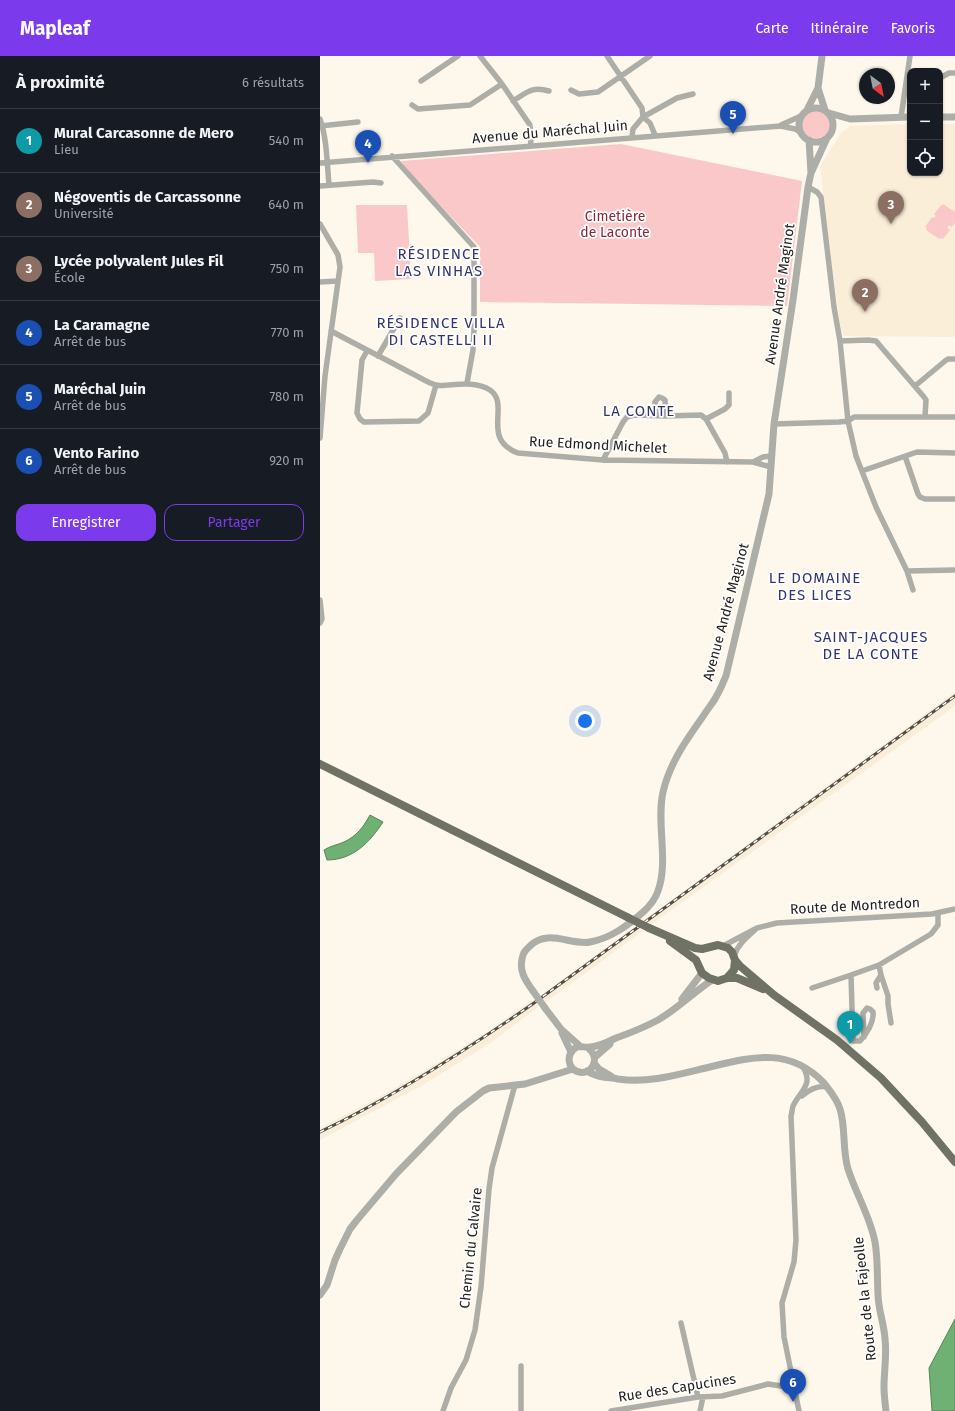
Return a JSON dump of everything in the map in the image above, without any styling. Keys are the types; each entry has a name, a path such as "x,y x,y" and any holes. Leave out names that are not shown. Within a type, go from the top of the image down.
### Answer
{"main road":[{"path":"320,764 649,928 695,948 708,948 718,945 723,946 732,952 740,966 774,995 837,1040 881,1078 922,1122 955,1162"},
{"path":"649,928 674,943 696,960 705,976 712,980 718,981 727,978 737,978 745,980 774,995"},
{"path":"701,969 701,956 708,948"},
{"path":"727,978 734,970 735,958"}],"street":[{"path":"421,81 458,56"},
{"path":"480,56 502,84 530,125 531,146"},
{"path":"607,56 642,108 643,117 650,123 655,135"},
{"path":"571,90 579,94 598,92 650,56"},
{"path":"822,56 818,88 807,110 801,116 799,124 800,132 804,137 815,142 821,141 827,138 832,130 842,122 850,119 907,117"},
{"path":"909,68 910,56"},
{"path":"943,76 949,73 955,73"},
{"path":"412,105 418,109 470,105 502,84"},
{"path":"818,88 827,111 832,118 832,130"},
{"path":"513,101 529,90 543,89 549,91"},
{"path":"901,117 907,89"},
{"path":"632,137 633,129 643,117 677,98 693,94"},
{"path":"807,110 819,108 850,119"},
{"name":"Avenue du Maréchal Juin","path":"781,126 801,116"},
{"path":"943,117 955,117"},
{"path":"320,119 329,185"},
{"path":"321,126 358,122"},
{"name":"Avenue du Maréchal Juin","path":"320,163 392,156 781,126 795,129 800,132"},
{"name":"Avenue André Maginot","path":"561,1029 524,980 520,964 524,951 532,943 540,939 555,938 588,943 615,934 642,913 652,903 658,891 662,873 661,808 663,792 669,771 678,753 717,696 726,676 767,501 774,424 808,187 811,173 827,138"},
{"name":"Avenue André Maginot","path":"809,140 811,173"},
{"path":"331,331 436,386 467,383 473,350 474,247 392,156"},
{"path":"320,186 373,182 381,183"},
{"path":"808,187 821,197 834,307 840,340 848,421 856,456 876,507 907,571 913,590"},
{"path":"320,224 338,255 340,267 323,375 320,438"},
{"path":"320,282 337,281"},
{"path":"378,356 400,318"},
{"path":"840,340 868,340 876,342 926,400 925,416"},
{"path":"367,351 362,360 357,414 364,422 419,421 428,413 436,386"},
{"path":"915,386 945,360 955,359"},
{"name":"Rue Edmond Michelet","path":"467,383 482,386 494,394 497,400 498,430 500,439 510,450 518,453 603,460 753,462 771,467"},
{"path":"706,419 725,409 729,405 729,393"},
{"path":"656,416 656,402 659,397 665,400 666,416"},
{"path":"603,460 626,417 701,415 706,419 725,453 727,462"},
{"path":"774,424 848,421 854,417 955,417"},
{"path":"862,471 917,452 955,453"},
{"name":"Rue Edmond Michelet","path":"753,462 761,458 771,456"},
{"path":"905,456 920,497 925,499 955,499"},
{"path":"761,458 762,465"},
{"path":"907,571 955,570"},
{"path":"320,600 322,619 320,623"},
{"name":"Route de Montredon","path":"723,946 757,928 777,923 938,913 955,909"},
{"path":"812,988 879,965 931,934 938,925 938,913"},
{"path":"735,958 736,950 757,928"},
{"path":"879,965 888,996 891,1023"},
{"path":"677,1006 701,969"},
{"path":"851,975 852,1041 860,1041 864,1037"},
{"path":"877,988 876,983 881,975"},
{"path":"588,1048 615,1039 658,1020 712,980"},
{"path":"320,1295 327,1285 335,1260 350,1229 409,1160 446,1121 483,1091 497,1086 515,1085 536,1081 573,1069 580,1072 587,1071 592,1066 594,1053 588,1048 580,1046 561,1029"},
{"path":"561,1029 573,1069"},
{"path":"594,1060 615,1039"},
{"path":"546,1077 562,1066 573,1050 580,1046"},
{"name":"Route de la Fajeolle","path":"587,1071 610,1079 629,1081 659,1078 745,1058 760,1057 788,1061 803,1067 818,1077 834,1096 839,1107 843,1121 845,1156 848,1169 869,1220 875,1242 878,1261 878,1295 885,1339 886,1357 884,1388 886,1411"},
{"path":"594,1060 599,1069 617,1079"},
{"path":"803,1067 807,1083"},
{"path":"797,1100 815,1087 818,1077 810,1079 807,1083 793,1106 791,1116 796,1240 794,1262 782,1303 784,1337 799,1411"},
{"name":"Chemin du Calvaire","path":"443,1411 452,1388 466,1360 475,1330 481,1287 492,1168 515,1085"},
{"path":"815,1087 826,1087"},
{"path":"681,1323 700,1397 700,1411"},
{"path":"521,1366 521,1411"},
{"name":"Rue des Capucines","path":"611,1411 700,1397 722,1396 768,1384 794,1388"}],"shaded area":[{"path":"907,124 907,176 943,176 943,124 955,124 954,337 844,336 840,324 820,166 841,133 850,126"},
{"path":"955,692 955,706 652,924 644,920"},
{"path":"370,815 383,822 366,843 345,857 327,860 324,850 353,837 363,827"},
{"path":"634,927 643,931 546,1002 541,995"},
{"path":"532,1000 538,1007 492,1042 421,1086 320,1140 320,1128 379,1097 429,1068 485,1033"},
{"path":"955,1319 955,1411 932,1411 929,1368"}],"green space":[{"path":"816,110 826,114 830,124 826,134 816,138 806,134 802,124 806,114"},
{"name":"Cimetière de Laconte","path":"621,144 802,181 787,306 480,302 480,247 409,173 401,161"},
{"path":"943,204 955,212 955,222 952,227 949,225 947,228 950,230 943,239 939,239 926,230 927,228 925,227 932,217 934,218 936,216 934,214"},
{"path":"356,205 407,205 411,279 375,281 374,253 358,253"}],"railway":[{"path":"320,1132 402,1088 508,1021 955,696"}],"place":[{"name":"Maréchal Juin","path":"733,134"},
{"name":"La Caramagne","path":"368,163"},
{"name":"Lycée polyvalent Jules Fil","path":"891,224"},
{"name":"Négoventis de Carcassonne","path":"865,312"},
{"name":"Mural Carcasonne de Mero","path":"850,1044"},
{"name":"Vento Farino","path":"793,1402"}],"district":[{"name":"RÉSIDENCE LAS VINHAS","path":"439,262"},
{"name":"RÉSIDENCE VILLA DI CASTELLI II","path":"441,332"},
{"name":"LA CONTE","path":"639,411"},
{"name":"LE DOMAINE DES LICES","path":"815,586"},
{"name":"SAINT-JACQUES DE LA CONTE","path":"871,646"}]}
